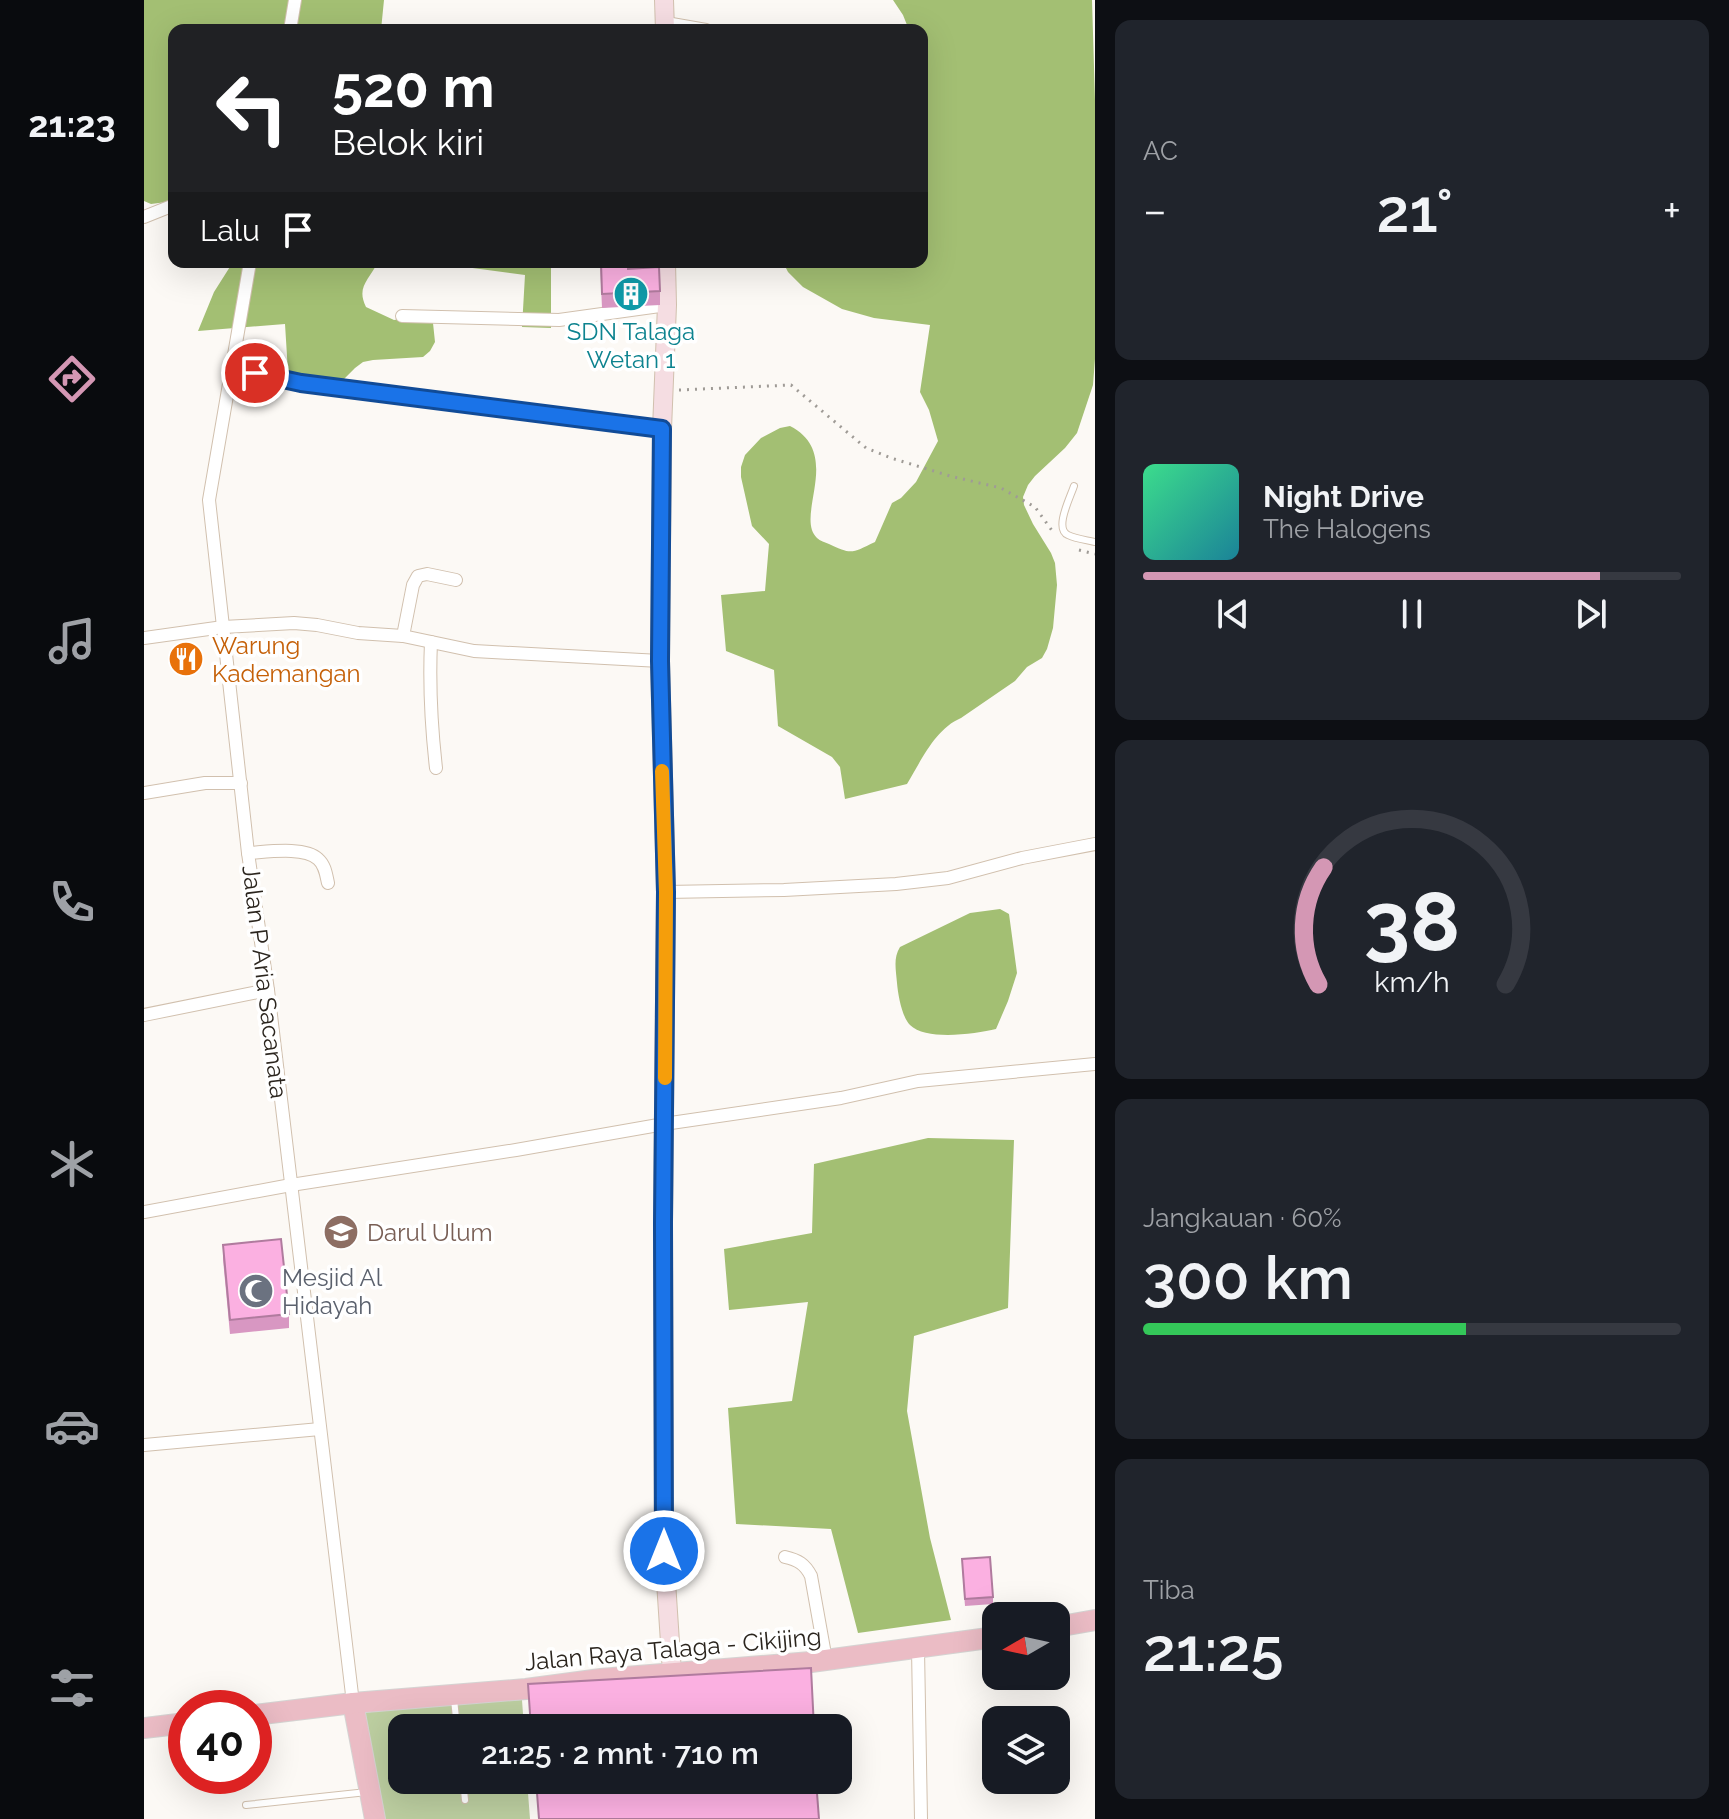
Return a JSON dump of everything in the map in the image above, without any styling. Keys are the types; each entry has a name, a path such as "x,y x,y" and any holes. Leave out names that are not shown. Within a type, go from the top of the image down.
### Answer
{"main road":[{"path":"1070,1625 1095,1621"},
{"name":"Jalan Raya Talaga - Cikijing","path":"272,1713 826,1660 982,1639"},
{"path":"353,1703 375,1819"},
{"path":"144,1728 168,1725"}],"street":[{"path":"291,24 295,0"},
{"path":"664,0 665,24"},
{"path":"144,217 168,207"},
{"name":"Jalan P Aria Sacanata","path":"249,268 209,500 248,853 268,990 353,1703"},
{"path":"666,268 660,661 666,892 664,1551 672,1673"},
{"path":"402,316 559,320 667,305"},
{"path":"232,369 301,383 662,429"},
{"path":"403,636 413,585 418,576 427,574 456,580"},
{"path":"144,638 223,627 294,623 403,636 474,651 660,661"},
{"path":"431,642 429,708 436,768"},
{"path":"144,793 205,783 241,783"},
{"path":"666,892 896,884 948,878 1022,858 1095,844"},
{"path":"248,853 296,851 317,857 323,865 328,883"},
{"path":"144,1015 268,990"},
{"path":"144,1212 291,1185 841,1098 918,1081 1095,1064"},
{"path":"144,1445 320,1429"},
{"path":"785,1557 798,1560 807,1567 811,1576 826,1660"},
{"path":"918,1649 921,1819"}],"lane":[{"path":"1074,486 1061,524 1062,531 1066,535 1095,542"},
{"path":"453,1695 455,1714"},
{"path":"246,1805 371,1792"},
{"path":"464,1794 465,1800"}],"path":[{"path":"664,391 791,385 866,448 906,463 1001,488 1035,507 1054,533"},
{"path":"1072,545 1095,554"}],"green space":[{"path":"144,0 384,0 382,24 168,24 168,202 151,204 144,201"},
{"path":"893,0 1092,0 1095,359 1093,385 1077,433 1035,476 1023,497 1033,524 1055,563 1057,585 1053,628 1042,658 1027,667 1015,681 944,730 930,746 907,784 845,799 840,767 832,757 778,726 774,670 726,651 721,595 765,591 769,544 752,526 741,477 745,455 761,438 790,426 806,438 814,452 816,468 811,528 820,540 852,551 875,542 892,503 916,482 938,441 920,392 930,325 874,318 842,309 803,287 786,268 928,268 928,24 907,24"},
{"path":"229,268 374,268 363,289 366,307 394,320 414,317 433,323 435,342 423,357 363,362 340,383 289,388 285,324 198,331 214,292"},
{"path":"472,268 551,268 551,328 522,327 525,275"},
{"path":"1000,909 1009,914 1017,973 996,1029 939,1035 917,1030 910,1025 898,988 896,960 900,947 970,913"},
{"path":"928,1138 1014,1140 1008,1308 914,1336 907,1411 930,1538 951,1620 858,1633 831,1529 736,1524 728,1408 792,1401 808,1302 729,1310 724,1249 812,1233 814,1164"},
{"path":"522,1700 523,1714 388,1714 388,1794 528,1794 530,1819 369,1819 358,1705"}],"building":[{"path":"601,268 659,268 660,291 602,294"},
{"path":"281,1239 289,1314 230,1320 223,1245"},
{"path":"990,1557 993,1597 965,1599 962,1559"},
{"path":"811,1668 813,1714 530,1714 528,1684"},
{"path":"537,1794 817,1794 819,1819 539,1819"}],"slow traffic":[{"path":"662,771 666,892 665,1078"}],"place":[{"name":"SDN Talaga Wetan 1","path":"631,294"},
{"name":"Warung Kademangan","path":"186,659"},
{"name":"Darul Ulum","path":"341,1232"},
{"name":"Mesjid Al Hidayah","path":"256,1291"}],"route":[{"path":"255,373 301,383 662,429 660,661 666,892 664,1551"}]}
